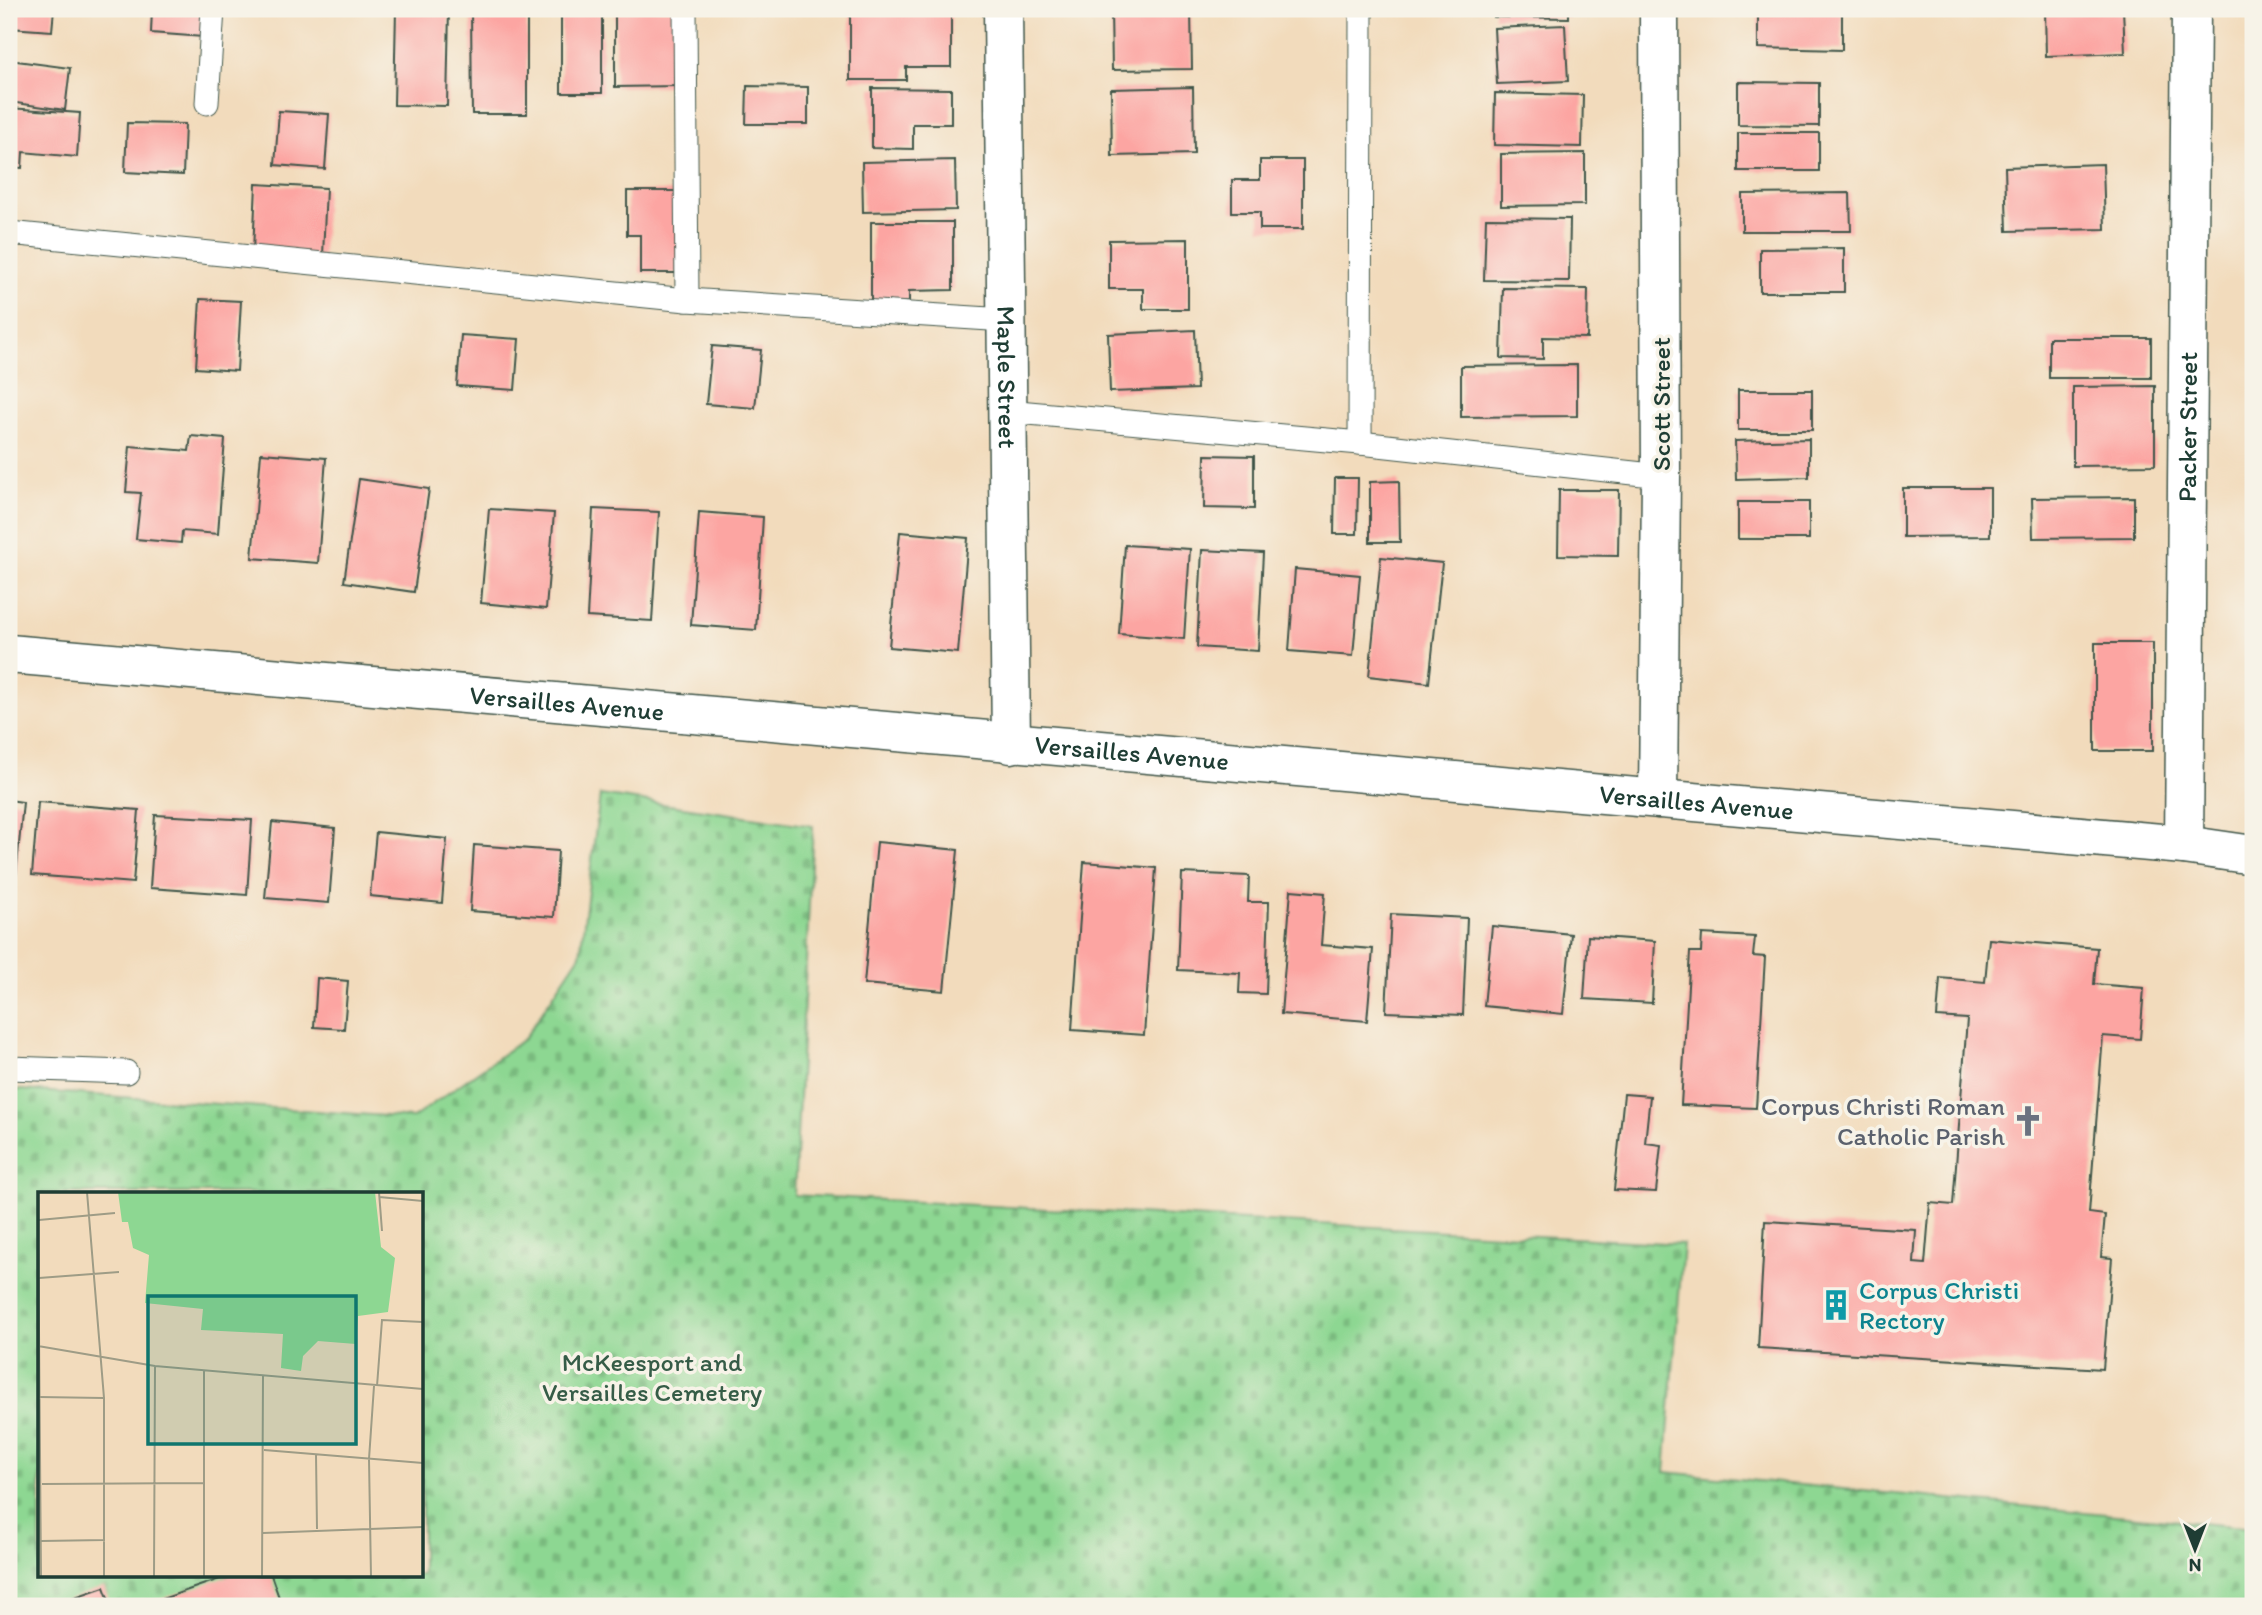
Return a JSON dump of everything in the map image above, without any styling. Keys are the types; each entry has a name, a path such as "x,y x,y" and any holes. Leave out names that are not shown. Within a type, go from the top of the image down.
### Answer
{"street":[{"name":"Maple Street","path":"1003,9 1011,744"},
{"name":"Scott Street","path":"1658,799 1661,476 1659,9"},
{"name":"Packer Street","path":"2184,845 2191,9"},
{"name":"Versailles Avenue","path":"9,654 2184,845 2253,855"}],"lane":[{"path":"207,103 213,9"},
{"path":"685,9 687,300"},
{"path":"1360,443 1361,9"},
{"path":"9,233 687,300 1006,320"},
{"path":"1007,411 1360,443 1661,476"},
{"path":"9,1068 126,1072"}],"green space":[{"name":"McKeesport and Versailles Cemetery","path":"600,795 813,826 794,1195 1683,1244 1665,1472 2253,1528 2253,1606 9,1606 9,1089 413,1118 524,1039 580,955"}],"building":[{"path":"9,9 54,9 52,31 9,28"},
{"path":"152,9 205,9 203,37 151,33"},
{"path":"396,9 449,9 447,106 394,105"},
{"path":"471,9 527,9 527,114 472,114"},
{"path":"561,9 602,9 602,93 561,93"},
{"path":"615,9 677,9 678,86 615,87"},
{"path":"1111,9 1191,9 1192,69 1112,70"},
{"path":"1494,9 1569,9 1569,18 1494,17"},
{"path":"1758,9 1842,11 1842,50 1758,48"},
{"path":"2123,9 2125,53 2046,56 2045,10"},
{"path":"850,11 951,11 951,67 906,67 906,80 850,80"},
{"path":"1565,25 1568,81 1497,84 1494,28"},
{"path":"9,60 70,68 65,110 9,102"},
{"path":"1738,82 1819,83 1819,126 1738,125"},
{"path":"747,86 808,87 808,124 746,124"},
{"path":"1193,87 1194,154 1112,156 1111,89"},
{"path":"872,88 951,89 951,124 913,124 913,149 872,148"},
{"path":"1495,93 1583,95 1582,147 1494,145"},
{"path":"9,108 80,113 77,157 23,152 22,168 9,167"},
{"path":"279,111 329,114 325,169 275,165"},
{"path":"127,123 185,124 183,175 125,172"},
{"path":"1738,133 1819,133 1819,171 1738,171"},
{"path":"1585,153 1585,205 1501,206 1501,154"},
{"path":"955,160 956,210 863,212 862,162"},
{"path":"1260,160 1303,160 1303,229 1260,229 1260,212 1232,212 1232,180 1260,180"},
{"path":"2103,164 2105,229 2007,231 2005,167"},
{"path":"256,184 326,188 323,256 253,252"},
{"path":"627,191 682,191 682,273 640,273 640,235 627,235"},
{"path":"1850,193 1851,231 1742,231 1742,194"},
{"path":"1486,218 1570,219 1569,281 1484,280"},
{"path":"871,222 953,222 953,290 909,291 909,302 871,303"},
{"path":"1188,239 1188,309 1143,309 1143,289 1109,289 1109,240"},
{"path":"1844,248 1844,292 1760,292 1760,249"},
{"path":"1503,288 1588,289 1587,338 1543,337 1543,359 1501,358"},
{"path":"200,299 241,301 237,371 196,368"},
{"path":"1195,330 1197,389 1110,392 1108,334"},
{"path":"461,335 519,339 515,390 457,386"},
{"path":"2049,338 2151,338 2151,378 2049,378"},
{"path":"712,346 761,350 755,408 706,404"},
{"path":"1577,365 1577,416 1461,417 1461,366"},
{"path":"2155,386 2155,465 2073,466 2073,387"},
{"path":"1738,390 1812,390 1812,430 1738,430"},
{"path":"191,436 225,439 218,534 182,531 181,543 136,539 141,493 126,492 130,446 189,451"},
{"path":"1809,439 1809,477 1736,479 1735,441"},
{"path":"261,453 326,458 318,563 252,558"},
{"path":"1205,455 1254,456 1254,509 1204,508"},
{"path":"1335,478 1358,478 1357,534 1334,534"},
{"path":"359,479 429,489 414,592 344,582"},
{"path":"1399,481 1400,542 1370,542 1370,482"},
{"path":"1903,488 1990,488 1990,536 1903,537"},
{"path":"1559,490 1619,490 1618,556 1558,555"},
{"path":"2134,497 2134,537 2033,538 2032,498"},
{"path":"1738,502 1809,502 1809,539 1738,539"},
{"path":"489,509 554,513 546,609 481,603"},
{"path":"593,509 659,512 652,621 587,617"},
{"path":"699,512 763,517 756,630 691,625"},
{"path":"900,532 968,538 958,653 889,647"},
{"path":"1125,545 1190,549 1184,639 1119,634"},
{"path":"1202,550 1263,553 1258,651 1197,647"},
{"path":"1381,557 1442,563 1429,683 1369,676"},
{"path":"1295,569 1360,575 1353,656 1289,651"},
{"path":"2095,643 2153,643 2153,751 2095,751"},
{"path":"9,800 23,802 16,876 9,875"},
{"path":"38,802 139,810 133,883 32,875"},
{"path":"155,815 252,820 247,895 150,888"},
{"path":"272,822 335,828 329,903 265,898"},
{"path":"376,832 447,839 442,903 370,896"},
{"path":"877,842 958,850 944,991 864,984"},
{"path":"474,845 558,851 554,917 470,911"},
{"path":"1084,862 1156,868 1144,1035 1072,1030"},
{"path":"1182,873 1249,876 1248,902 1269,902 1266,994 1239,993 1240,973 1178,970"},
{"path":"1291,890 1325,893 1321,945 1373,949 1367,1021 1281,1014"},
{"path":"1391,914 1467,918 1463,1015 1386,1012"},
{"path":"1492,926 1571,934 1563,1014 1484,1006"},
{"path":"1702,934 1755,937 1753,956 1765,957 1756,1108 1681,1105 1690,952 1701,952"},
{"path":"1588,936 1655,941 1652,1003 1584,999"},
{"name":"Corpus Christi Roman Catholic Parish","path":"1989,939 2097,948 2094,984 2144,988 2140,1039 2103,1036 2089,1213 2105,1215 2101,1257 2112,1258 2103,1369 1758,1348 1765,1221 1916,1230 1914,1263 1925,1264 1930,1203 1953,1205 1967,1019 1937,1017 1940,978 1985,982"},
{"path":"317,978 348,981 344,1029 314,1027"},
{"path":"1624,1094 1650,1096 1645,1143 1661,1145 1656,1192 1614,1190"},
{"path":"228,1576 271,1576 282,1606 142,1606"},
{"path":"104,1587 111,1606 49,1606"}],"place":[{"name":"Corpus Christi Roman Catholic Parish","path":"2028,1121"},
{"name":"Corpus Christi Rectory","path":"1836,1305"}]}
